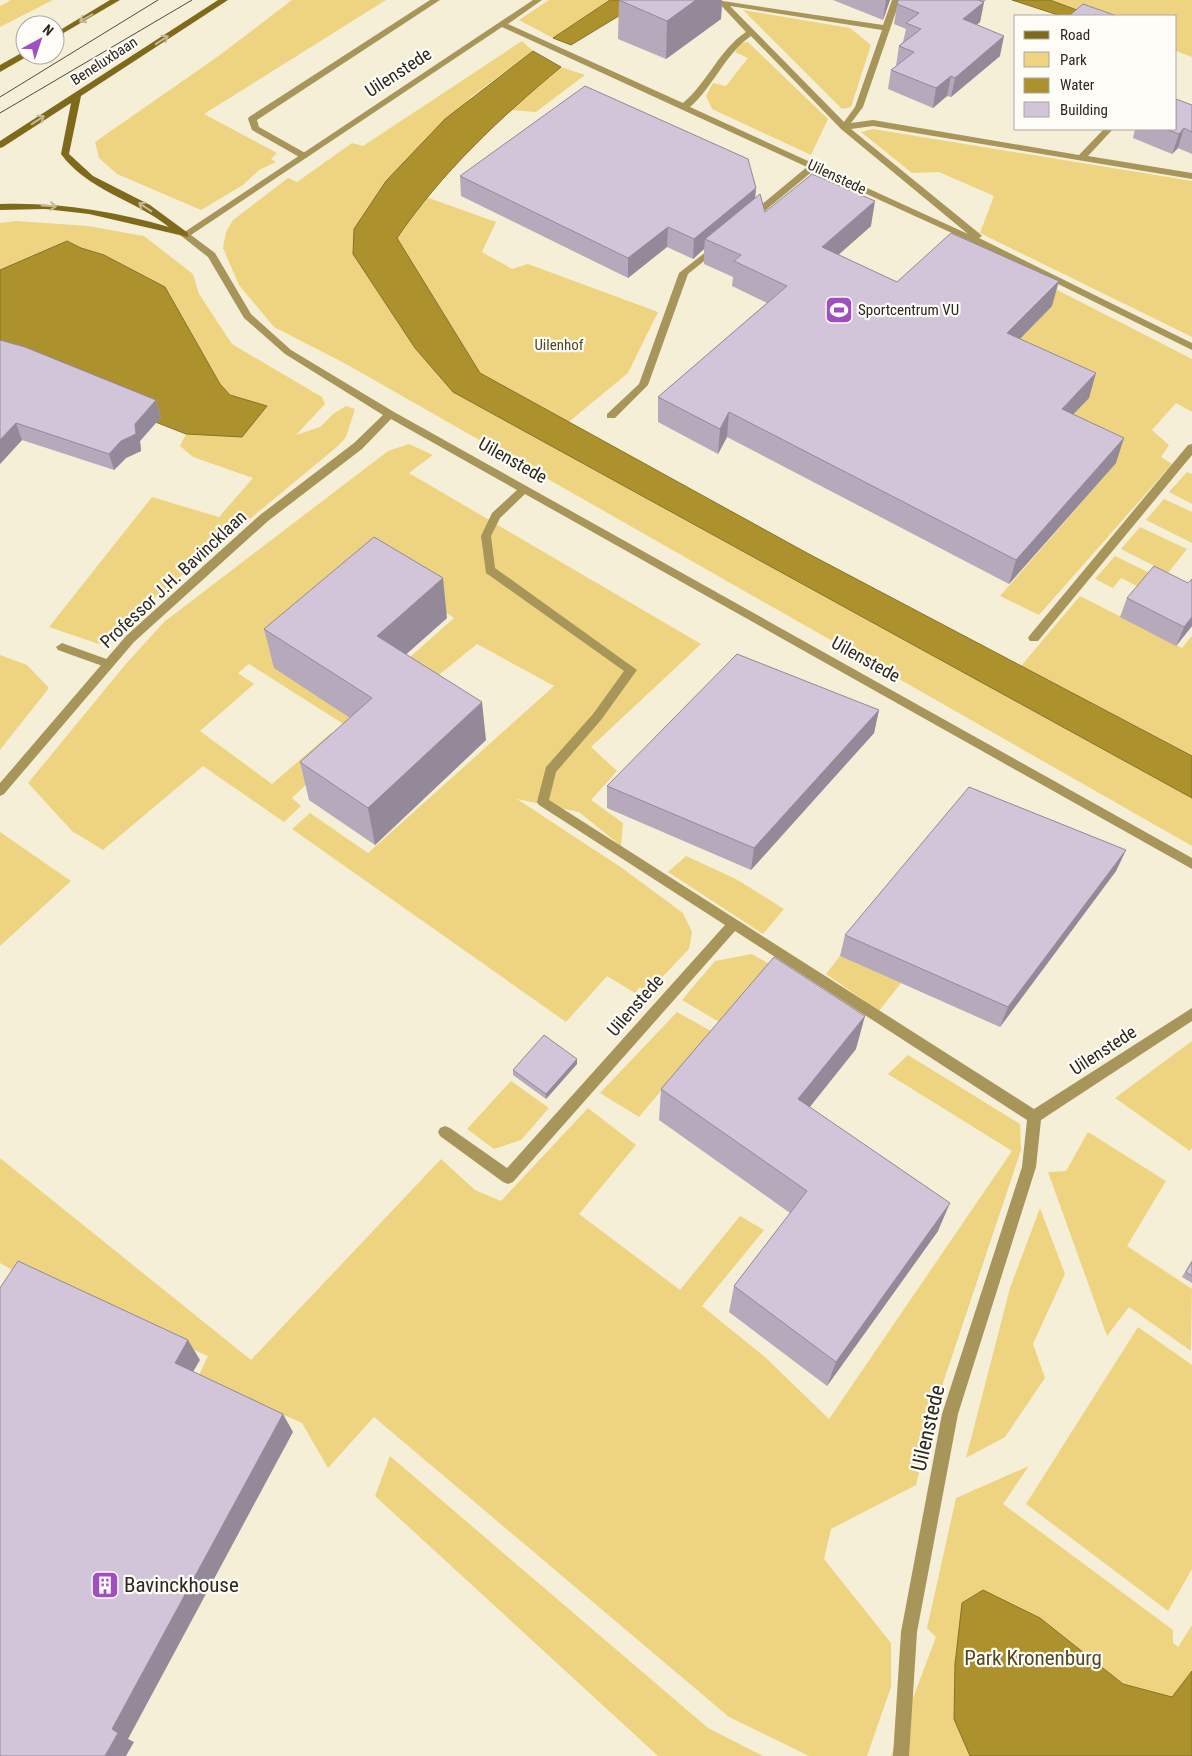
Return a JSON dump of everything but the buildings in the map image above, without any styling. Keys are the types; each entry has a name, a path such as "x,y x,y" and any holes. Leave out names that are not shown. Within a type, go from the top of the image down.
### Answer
{"main road":[{"path":"65,30 116,0"},
{"name":"Beneluxbaan","path":"0,145 224,0"},
{"path":"0,60 15,56"},
{"path":"0,69 15,59"},
{"path":"77,95 65,154 71,163 81,174 143,204 185,235"},
{"path":"0,207 24,205 89,211 130,218 185,235"}],"street":[{"path":"304,156 255,128 252,119 436,0"},
{"name":"Uilenstede","path":"538,0 504,25 185,235 212,255 248,316 288,352 390,414 525,488 1192,864"},
{"path":"844,127 859,107 896,0"},
{"name":"Uilenstede","path":"721,1 885,28"},
{"name":"Uilenstede","path":"721,1 844,127 990,247"},
{"name":"Uilenstede","path":"504,25 990,247 1192,348"},
{"path":"684,106 696,98 738,39 751,32"},
{"path":"844,127 873,123 1192,176"},
{"path":"1081,158 1108,130"},
{"path":"745,223 814,166"},
{"path":"611,416 643,385 684,273 722,241"},
{"name":"Professor J.H. Bavincklaan","path":"0,791 130,639 264,518 358,446 390,414"},
{"path":"1034,638 1192,448"},
{"path":"525,488 496,516 486,536 490,570 631,670 597,717 550,770 543,802 1034,1118"},
{"path":"62,647 108,664"},
{"name":"Uilenstede","path":"445,1132 508,1177 734,924"},
{"name":"Uilenstede","path":"901,1756 909,1632 950,1414 1029,1167 1034,1118 1192,1014"}],"green space":[{"path":"11,0 53,0 24,15 15,15 15,19 0,27 0,6"},
{"path":"292,0 386,0 204,114 277,153 271,159 276,162 259,170 243,185 201,210 117,174 99,158 95,142 220,55"},
{"path":"549,0 610,0 553,38 519,20"},
{"path":"1042,0 1192,0 1192,57 1177,51 1177,15 1082,15"},
{"path":"743,10 850,28 871,45 851,107 842,109"},
{"path":"522,41 533,51 471,97 353,254 415,348 453,392 1192,798 1192,846 346,364 274,327 239,285 223,248 226,232 233,220 288,178 297,182 352,143 363,146"},
{"path":"748,42 828,119 811,155 712,109 706,96 713,83 726,86 748,58 735,52 741,43"},
{"path":"561,67 585,75 536,112 509,110"},
{"path":"873,129 1192,181 1192,337 980,233 994,196 939,172 912,173 861,132"},
{"name":"Uilenhof","path":"426,197 496,222 482,252 512,269 528,264 658,312 628,373 565,425 480,373 397,238"},
{"path":"16,221 88,226 144,236 193,274 199,294 232,344 322,397 325,404 296,435 320,427 333,414 346,406 355,409 346,437 338,446 99,644 49,627 152,497 219,517 253,478 193,457 180,446 186,434 242,436 230,395 220,384 165,287 104,255 81,248 67,241 0,270 0,223"},
{"path":"1028,275 1192,359 1192,412 1176,403 1152,430 1169,445 1161,457 1172,464 1039,615 1000,596 1116,463 1001,358"},
{"path":"409,444 433,455 409,473 701,644 591,747 617,771 591,800 623,823 621,846 579,812 517,799 622,868 683,913 692,932 689,949 648,992 640,987 635,993 607,976 566,1022 292,829 310,813 368,853 554,686 477,644 429,683 400,666 454,618 386,570 361,710 345,725 249,664 238,673 254,684 200,731 272,784 331,733 350,743 292,798 301,806 284,822 203,766 103,850 72,831 28,783 125,665 164,622 388,451"},
{"path":"1187,472 1192,474 1192,504 1169,492"},
{"path":"1164,499 1192,512 1192,543 1146,520"},
{"path":"1140,527 1187,549 1168,573 1121,549"},
{"path":"1115,556 1183,589 1143,589 1121,578 1113,588 1095,579"},
{"path":"1080,596 1182,648 1192,636 1192,756 1021,666"},
{"path":"0,655 27,665 49,688 0,750"},
{"path":"0,832 71,881 0,946"},
{"path":"686,856 736,879 784,909 763,934 668,872"},
{"path":"752,954 785,973 719,1022 682,1000 715,961"},
{"path":"840,956 901,983 879,1011 826,974"},
{"path":"677,1012 711,1031 639,1117 600,1093"},
{"path":"1192,1041 1192,1148 1190,1151 1115,1098"},
{"path":"908,1055 1020,1124 1021,1150 935,1407 916,1485 831,1529 824,1559 891,1643 891,1687 867,1756 809,1756 729,1717 374,1417 328,1468 302,1423 198,1377 208,1356 34,1282 0,1263 0,1158 251,1360 441,1159 475,1190 501,1201 588,1108 636,1145 579,1214 680,1290 740,1216 764,1230 702,1306 765,1357 829,1419 1012,1151 888,1074"},
{"path":"511,1081 549,1108 521,1140 494,1149 467,1129"},
{"path":"1088,1132 1166,1181 1127,1246 1192,1289 1191,1351 1129,1307 1107,1336 1048,1172 1066,1171"},
{"path":"1040,1208 1065,1274 1033,1344 1045,1378 1005,1437 966,1458 1010,1288"},
{"path":"1138,1327 1192,1365 1192,1569 1168,1611 1026,1504"},
{"path":"390,1456 708,1728 763,1756 658,1756 375,1496"},
{"name":"Park Kronenburg","path":"1029,1466 1003,1504 1173,1630 1173,1643 1178,1647 1192,1625 1192,1756 891,1756 936,1637 927,1628 956,1498"}],"water":[{"path":"610,0 645,0 571,45 553,38"},
{"path":"1012,0 1050,0 1090,15 1058,15"},
{"path":"533,51 561,67 473,147 433,191 397,238 480,373 807,553 1192,756 1192,798 453,392 415,348 353,254 354,229 386,181 445,119"},
{"path":"67,241 81,248 104,255 165,287 220,384 230,395 267,406 242,437 186,434 0,361 0,270"},
{"path":"983,1590 1040,1618 1123,1684 1172,1697 1192,1671 1192,1756 970,1756 954,1719 955,1664 962,1603"}],"tram line":[{"path":"0,97 158,0"},
{"path":"0,113 192,0"}],"place":[{"name":"Sportcentrum VU","path":"839,310"},
{"name":"Bavinckhouse","path":"105,1585"}]}
